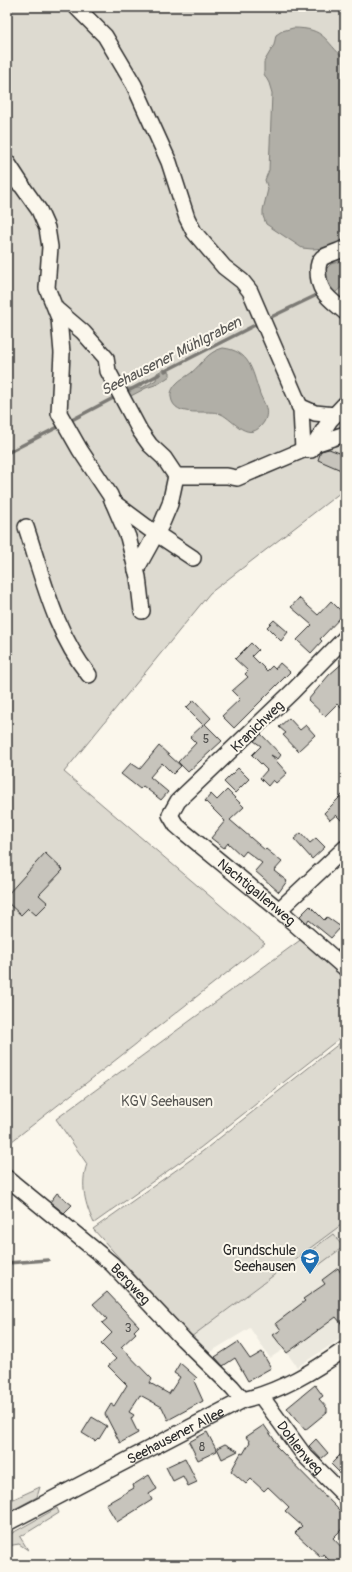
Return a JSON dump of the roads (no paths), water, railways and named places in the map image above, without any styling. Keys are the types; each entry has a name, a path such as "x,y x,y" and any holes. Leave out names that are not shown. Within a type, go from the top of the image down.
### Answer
{"street":[{"path":"76,7 105,36 131,79 168,162 186,218 194,232 224,268 242,281 250,291 299,406 309,447"},
{"path":"7,162 38,210 47,228 50,247 47,288 59,318 62,353 59,413 112,501 128,536 136,570 142,611"},
{"path":"7,178 12,178 22,186"},
{"path":"345,248 322,259 318,265 318,280 320,288 328,298 345,312"},
{"path":"56,309 83,332 106,358 108,371 140,431 150,445 164,458 176,476 170,504 157,534 136,570"},
{"path":"309,447 345,404"},
{"path":"299,406 315,413 335,415"},
{"path":"176,476 227,476 237,478 309,447 345,434"},
{"path":"112,501 193,558"},
{"path":"26,527 48,600 80,664 89,675"},
{"name":"Kranichweg","path":"170,815 178,801 292,692 345,638"},
{"name":"Nachtigallenweg","path":"170,815 176,825 184,832 279,910 345,968"},
{"path":"279,910 345,848"},
{"name":"Bergweg","path":"7,1178 112,1264 183,1339 244,1400"},
{"name":"Seehausener Allee","path":"7,1523 244,1400 261,1396 311,1372 345,1349"},
{"name":"Dohlenweg","path":"261,1396 304,1454 345,1496"}],"waterway":[{"name":"Seehausener Mühlgraben","path":"267,319 321,293"},
{"name":"Seehausener Mühlgraben","path":"165,371 259,323"},
{"name":"Seehausener Mühlgraben","path":"130,390 160,374"},
{"name":"Seehausener Mühlgraben","path":"68,422 117,396"},
{"name":"Seehausener Mühlgraben","path":"7,453 62,425"},
{"path":"7,1263 48,1260"}],"place":[{"name":"Grundschule Seehausen","path":"310,1275"}],"park label":[{"name":"KGV Seehausen","path":"167,1101"}]}
